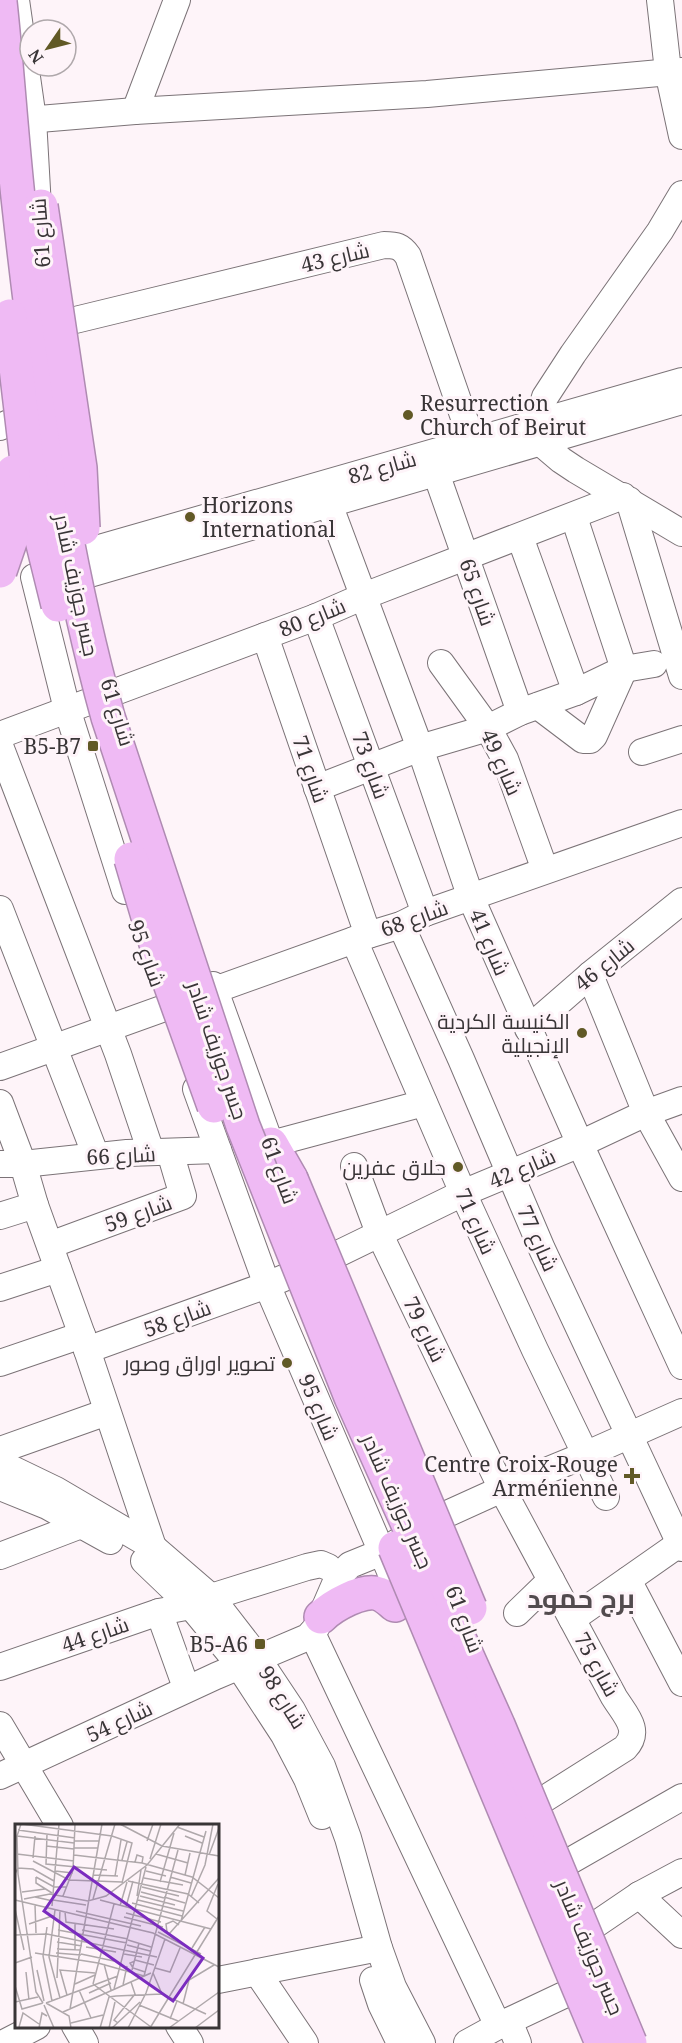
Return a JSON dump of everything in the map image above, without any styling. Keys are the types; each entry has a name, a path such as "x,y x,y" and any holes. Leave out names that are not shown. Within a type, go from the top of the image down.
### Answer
{"highway":[{"name":"جسر جوزيف شادر","path":"0,2 20,215 45,408 74,576 108,717 243,1126 351,1397 498,1725 630,2043"},
{"path":"6,51 18,75 26,106 80,468 83,550"},
{"name":"جسر جوزيف شادر","path":"0,204 10,414 71,655 157,947 192,1048 277,1269 602,2043"},
{"path":"0,571 11,539 14,498 10,414"},
{"path":"271,1144 291,1179 488,1653 498,1690 498,1725"},
{"path":"379,1546 400,1616 545,1953 570,2004 595,2043"},
{"path":"317,1625 326,1612 349,1599 372,1592 380,1594 400,1616"}],"street":[{"path":"16,0 37,119 99,530 93,542 83,550"},
{"path":"135,111 177,0"},
{"path":"660,0 675,71 682,136"},
{"path":"0,123 135,111 427,94 675,71"},
{"name":"شارع 61","path":"37,119 41,253 60,450 83,550 110,693 214,990 315,1265 427,1523 635,2043"},
{"path":"679,525 626,498 561,460 539,433 545,397 613,294 660,231 682,194"},
{"name":"شارع 43","path":"67,322 395,244 403,248 408,256 472,441"},
{"name":"شارع 95","path":"0,327 10,414 11,512 28,553 67,709 128,900 267,1285 589,2043"},
{"name":"شارع 82","path":"83,550 166,541 329,504 436,473 682,381"},
{"name":"شارع 82","path":"166,541 472,441 539,433 682,402"},
{"name":"شارع 65","path":"436,473 467,558 529,709"},
{"path":"317,788 420,748 488,728 529,709 576,692 624,669 674,668 626,498"},
{"name":"شارع 80","path":"0,735 626,498"},
{"name":"شارع 41","path":"329,504 420,748 471,898 579,1144 682,1366"},
{"path":"529,709 584,740 590,740 594,736 624,669 574,517"},
{"path":"520,537 576,692"},
{"path":"0,547 28,553"},
{"name":"شارع 73","path":"316,617 425,913"},
{"name":"شارع 71","path":"265,636 317,788 361,938 424,1103 463,1193 606,1497"},
{"name":"شارع 49","path":"441,663 488,728 505,759 545,870"},
{"path":"642,752 682,739"},
{"path":"0,746 108,1028 160,1152"},
{"name":"شارع 68","path":"166,1007 682,823"},
{"name":"شارع 46","path":"528,1029 590,975 682,902"},
{"path":"0,909 96,1156"},
{"name":"شارع 77","path":"401,925 542,1249 681,1545"},
{"path":"590,975 646,1113 682,1178"},
{"path":"0,1067 166,1007"},
{"name":"شارع 42","path":"267,1285 315,1265 509,1172 579,1144 646,1113 682,1100"},
{"path":"0,1102 11,1164 35,1204 54,1257 107,1412 151,1555"},
{"path":"271,1144 424,1103"},
{"name":"شارع 66","path":"11,1164 96,1156 218,1150"},
{"name":"شارع 59","path":"54,1257 183,1196 160,1152"},
{"name":"شارع 79","path":"354,1166 379,1233 502,1489"},
{"path":"0,1216 35,1204"},
{"path":"0,1288 54,1257"},
{"name":"شارع 58","path":"84,1343 267,1285"},
{"path":"0,1363 84,1343"},
{"path":"0,1450 107,1412"},
{"path":"246,1658 317,1625 342,1573 379,1546 502,1489 682,1412"},
{"name":"شارع 98","path":"0,1463 56,1490 151,1555 201,1601 298,1720 322,1766 348,1838 371,1950 393,1986 422,2043"},
{"name":"شارع 98","path":"0,1487 47,1506 81,1525 151,1555"},
{"name":"شارع 75","path":"502,1489 634,1734 624,1749 538,1803"},
{"path":"0,1556 81,1525"},
{"path":"572,1620 681,1545"},
{"path":"246,1658 305,1623 328,1567 341,1555 379,1546"},
{"name":"شارع 44","path":"0,1667 159,1612 307,1567 321,1564 328,1567"},
{"path":"517,1612 551,1580"},
{"path":"628,1580 682,1683"},
{"path":"159,1612 183,1679"},
{"path":"317,1625 508,2030"},
{"name":"شارع 54","path":"0,1776 14,1759 183,1679 246,1658"},
{"name":"شارع 54","path":"14,1759 246,1658"},
{"path":"0,1725 14,1759 59,1824"},
{"path":"521,1880 563,1864 682,1797"},
{"path":"589,1929 639,1895 682,1872"},
{"path":"639,1895 682,1935"},
{"path":"219,1980 371,1950 381,2004 400,2043"},
{"path":"256,1972 305,2043"},
{"path":"467,2043 508,2030 568,1993"},
{"path":"4,2043 33,2028"},
{"path":"76,2028 85,2043"},
{"path":"172,2028 176,2043"},
{"path":"180,2028 190,2043"}],"place":[{"name":"Resurrection Church of Beirut","path":"408,415"},
{"name":"Horizons International","path":"190,517"},
{"name":"B5-B7","path":"93,746"},
{"name":"الكنيسة الكردية الإنجيلية","path":"582,1033"},
{"name":"حلاق عفرين","path":"458,1167"},
{"name":"تصوير اوراق وصور","path":"287,1363"},
{"name":"Centre Croix-Rouge Arménienne","path":"632,1476"},
{"name":"B5-A6","path":"260,1644"}],"district":[{"name":"برج حموﺪ","path":"581,1597"}]}
